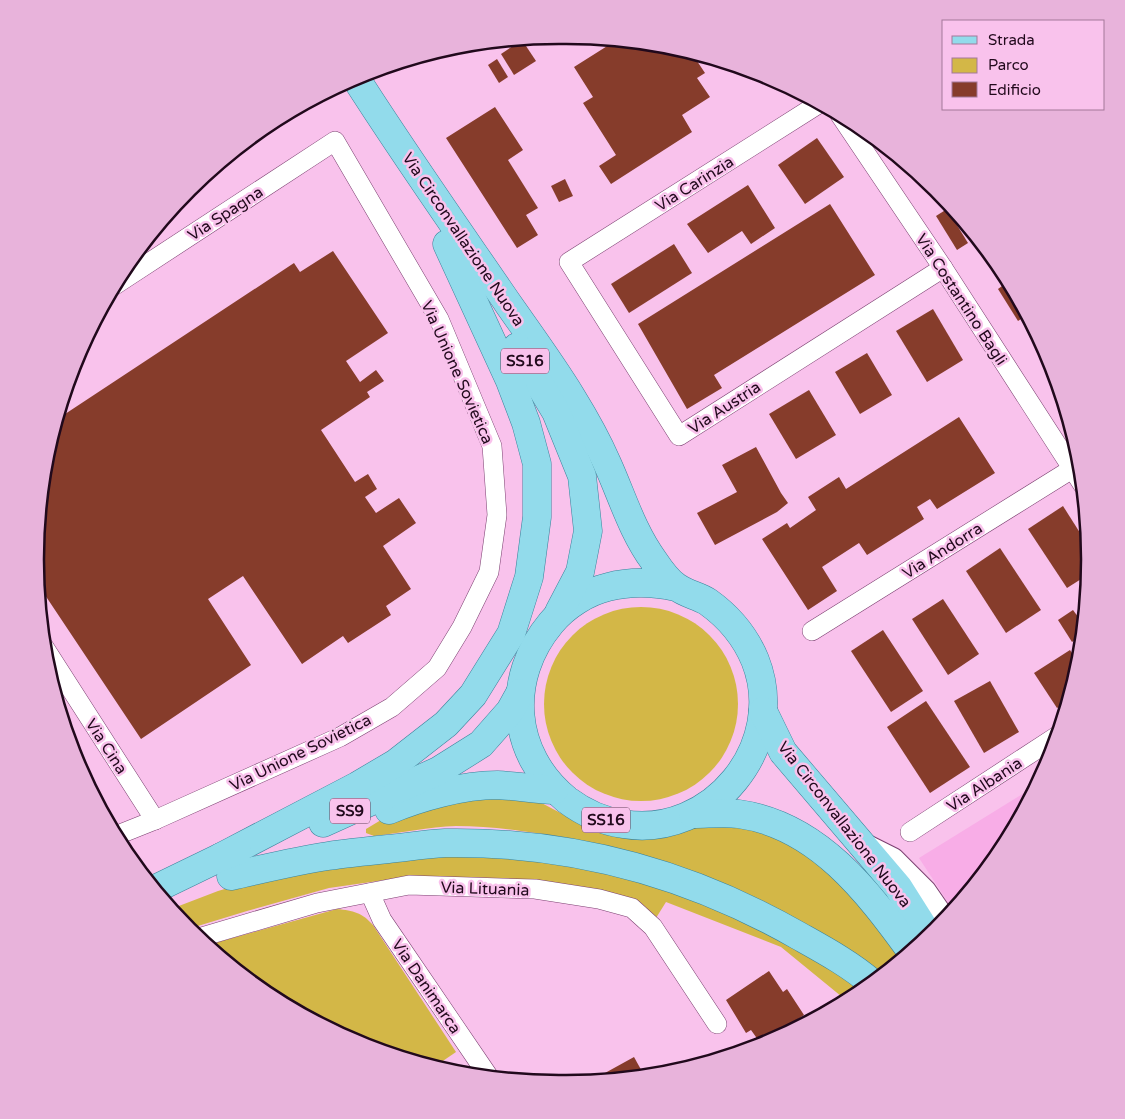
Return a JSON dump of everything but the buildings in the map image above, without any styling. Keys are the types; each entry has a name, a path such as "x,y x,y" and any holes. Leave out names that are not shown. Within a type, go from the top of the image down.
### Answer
{"main road":[{"name":"Via Circonvallazione Nuova","path":"359,84 385,125 573,398 607,462 631,523 654,561 676,587"},
{"name":"Via Circonvallazione Nuova","path":"385,125 447,244 495,310 556,412 582,476 588,532 580,572 557,616"},
{"path":"226,866 396,763 446,724 473,695 511,634 529,577 537,517 537,464 526,423 510,381 447,244"},
{"name":"SS16","path":"643,582 676,587 705,600 725,615 744,638 756,663 763,694 761,728 753,752 737,779 713,802 693,814 679,820 648,826 600,819 575,807 554,790 537,768 526,744 520,715 520,693 525,667 540,636 557,616 576,601 607,587 643,582"},
{"name":"SS9","path":"226,866 438,771 481,744 510,711 520,693"},
{"name":"Via Circonvallazione Nuova","path":"763,711 783,752 898,887 925,929"},
{"name":"SS9","path":"163,889 402,805 457,789 496,785 554,790"},
{"name":"Via Circonvallazione Nuova","path":"693,814 739,814 779,824 813,844 847,871 882,912 907,946"},
{"path":"226,866 443,843 494,844 548,849 585,855 688,883 738,903 824,950 866,978"}],"street":[{"name":"Via Carinzia","path":"569,262 814,108"},
{"name":"Via Costantino Bagli","path":"850,130 943,268 1072,468"},
{"name":"Via Spagna","path":"130,274 335,140"},
{"name":"Via Unione Sovietica","path":"123,833 340,737 392,707 437,668 462,628 489,572 497,514 492,446 439,319 335,140"},
{"name":"Via Austria","path":"569,262 678,436 943,268"},
{"name":"Via Andorra","path":"812,631 1072,468"},
{"name":"Via Cina","path":"55,664 155,820"},
{"name":"Via Albania","path":"910,832 1048,742"},
{"path":"859,842 893,859 925,891 940,913"},
{"name":"Via Lituania","path":"207,935 317,903 409,885 535,889 599,899 632,908 653,927 718,1024"},
{"name":"Via Danimarca","path":"370,893 382,920 484,1070"}],"shaded area":[{"path":"1026,792 994,846 949,904 919,858"}],"green space":[{"path":"631,607 651,607 687,618 710,635 722,650 731,667 738,694 738,714 731,741 722,758 710,773 695,785 678,794 651,801 631,801 595,790 579,779 566,766 555,750 548,732 544,714 544,694 555,658 566,642 579,629 595,618 613,611"},
{"path":"466,795 536,800 585,826 709,822 768,829 827,864 901,951 876,971 806,925 751,895 688,870 621,850 553,836 489,827 456,826 374,836 366,833 366,829 381,820"},
{"path":"496,848 707,897 858,984 840,995 781,947 666,902 656,918 634,899 599,890 501,878 406,877 329,888 197,926 178,906 218,891 289,870"},
{"path":"337,909 357,913 365,917 373,925 456,1052 442,1061 426,1058 362,1036 331,1022 273,988 246,969 215,943"}]}
